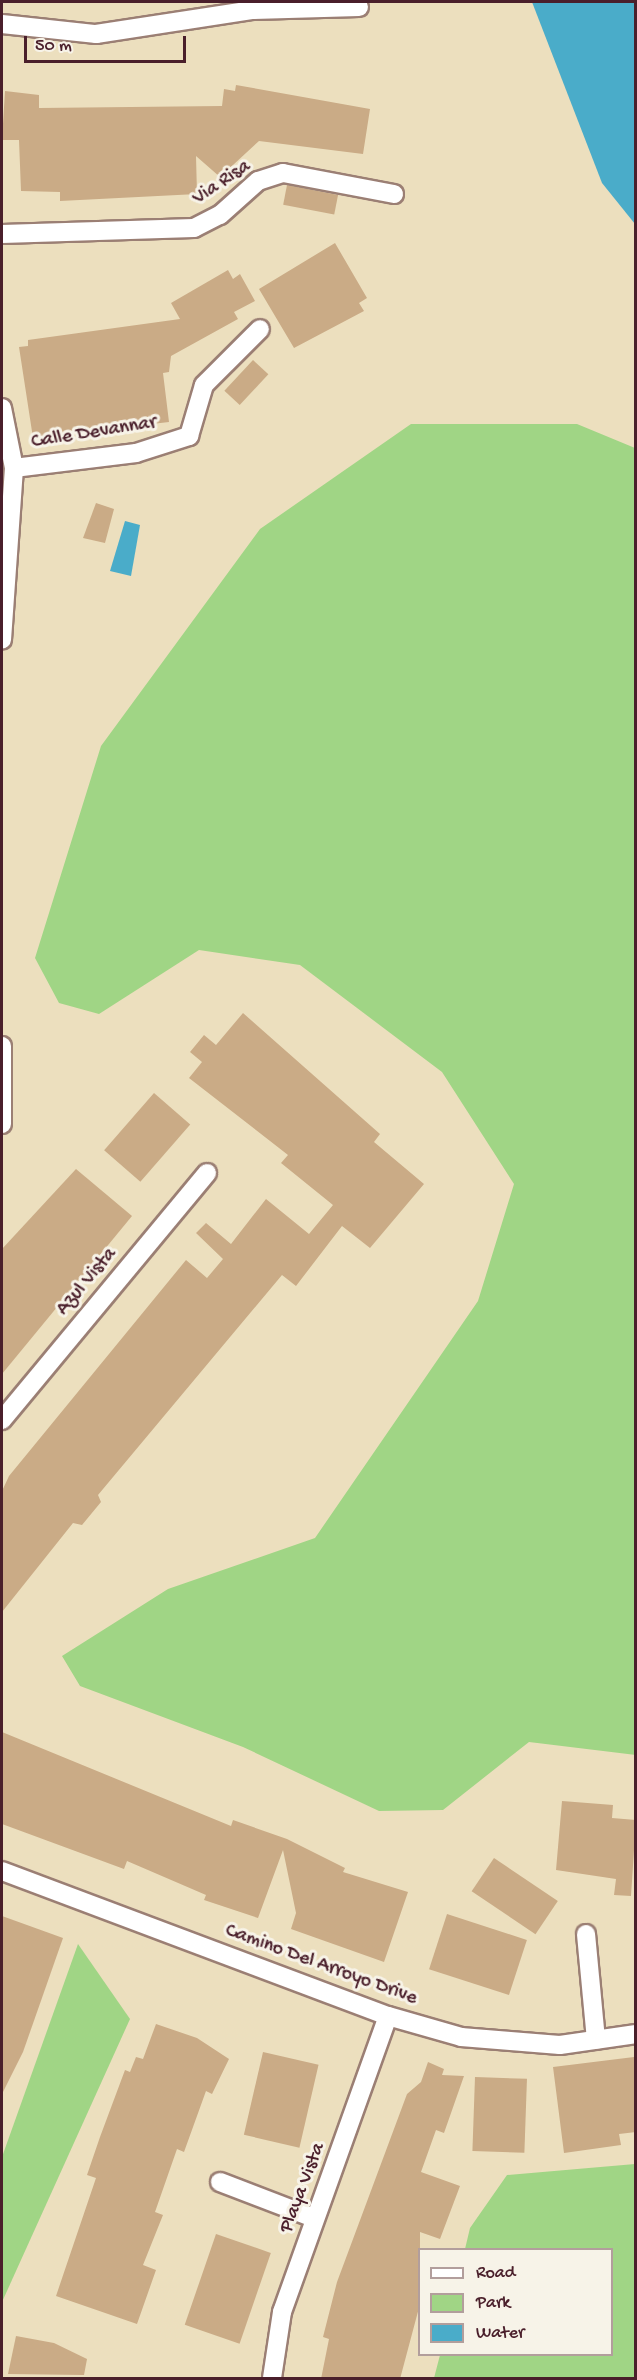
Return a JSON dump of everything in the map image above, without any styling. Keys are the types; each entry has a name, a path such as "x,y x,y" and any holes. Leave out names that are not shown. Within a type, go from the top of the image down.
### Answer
{"street":[{"path":"2,24 96,34 253,10 360,7"},
{"name":"Via Risa","path":"2,234 194,228 220,215 258,182 283,173 394,194"},
{"name":"Calle Devannar","path":"14,468 136,453 189,436 204,385 260,329"},
{"path":"2,408 14,468 2,640"},
{"path":"2,1046 2,1124"},
{"name":"Azul Vista","path":"2,1420 207,1173"},
{"name":"Camino Del Arroyo Drive","path":"2,1871 388,2016 461,2037 560,2045 636,2034"},
{"path":"586,1934 596,2040"},
{"name":"Playa Vista","path":"272,2379 282,2312 388,2016"},
{"path":"220,2182 314,2218"}],"green space":[{"path":"411,424 577,424 635,448 636,1755 529,1742 443,1810 379,1811 243,1747 80,1686 62,1656 168,1589 315,1538 478,1301 514,1184 442,1072 300,965 199,950 99,1014 59,1003 35,958 101,746 260,529"},
{"path":"78,1944 130,2019 2,2302 2,2157"},
{"path":"635,2164 635,2378 434,2378 440,2356 613,2356 613,2248 465,2248 470,2228 507,2175"}],"water":[{"path":"532,2 635,2 635,224 602,183"},
{"path":"125,521 140,525 131,576 110,571"}],"building":[{"path":"236,85 370,109 363,154 259,141 220,177 196,156 197,194 60,201 60,192 21,191 19,140 2,140 5,91 39,95 39,108 222,106 224,89 235,91"},
{"path":"287,185 338,195 334,215 283,205"},
{"path":"335,243 367,298 359,303 364,311 294,348 259,289"},
{"path":"228,270 233,279 240,274 255,301 234,312 238,319 171,356 169,372 163,373 169,422 33,438 19,347 28,346 28,340 180,319 171,303"},
{"path":"253,360 268,374 240,405 224,391"},
{"path":"96,503 114,509 105,543 83,538"},
{"path":"243,1013 380,1134 374,1142 424,1184 370,1248 342,1226 296,1286 282,1275 98,1495 101,1502 82,1525 73,1523 2,1612 2,1491 9,1476 186,1260 207,1278 223,1259 196,1233 206,1223 231,1244 266,1199 309,1234 333,1205 281,1163 288,1155 189,1078 202,1062 190,1052 204,1035 216,1045"},
{"path":"154,1093 190,1124 140,1182 104,1150"},
{"path":"76,1169 132,1216 2,1374 2,1249"},
{"path":"2,1732 231,1826 233,1820 287,1839 345,1868 343,1872 408,1892 384,1962 291,1929 296,1913 283,1850 258,1918 204,1900 206,1895 127,1861 124,1869 2,1824"},
{"path":"562,1801 613,1805 612,1818 636,1820 631,1896 614,1895 616,1879 556,1870"},
{"path":"494,1858 558,1901 535,1934 472,1891"},
{"path":"447,1914 527,1940 509,1995 429,1969"},
{"path":"2,1916 63,1938 23,2052 2,2094"},
{"path":"156,2024 197,2038 229,2059 212,2094 206,2091 184,2152 177,2149 155,2212 163,2215 143,2265 156,2270 137,2324 56,2296 96,2178 87,2175 100,2137 125,2070 130,2072 136,2057 143,2059"},
{"path":"263,2052 319,2065 299,2148 244,2135"},
{"path":"634,2057 636,2132 619,2134 621,2145 564,2153 553,2067"},
{"path":"428,2062 444,2069 442,2075 464,2076 444,2133 436,2130 421,2172 460,2186 440,2239 420,2232 418,2312 400,2379 321,2379 329,2339 323,2337 337,2282 407,2094 421,2082"},
{"path":"475,2077 527,2079 524,2153 472,2151"},
{"path":"216,2234 271,2253 240,2344 185,2325"},
{"path":"16,2336 54,2343 87,2359 84,2375 8,2374"}]}
